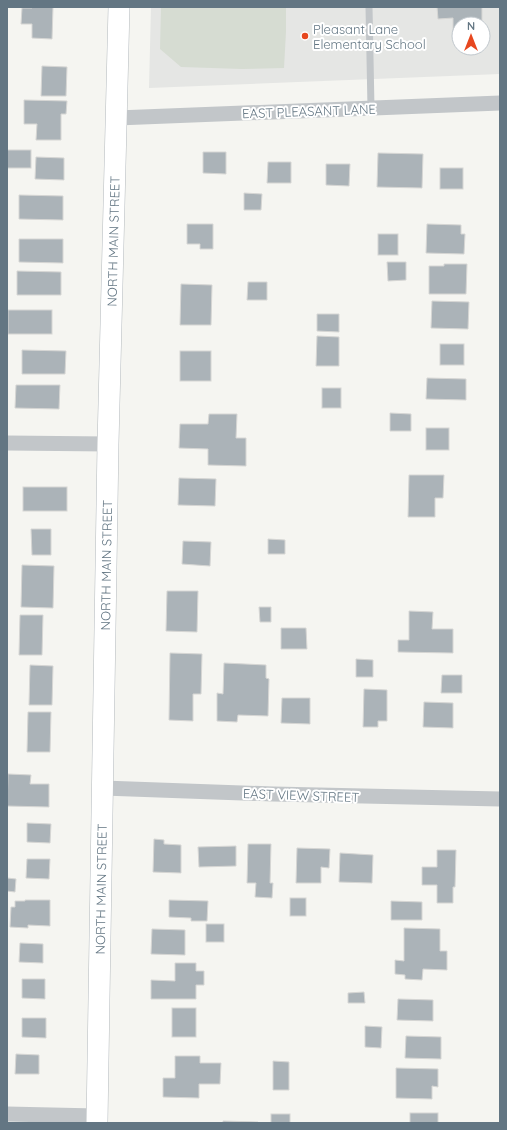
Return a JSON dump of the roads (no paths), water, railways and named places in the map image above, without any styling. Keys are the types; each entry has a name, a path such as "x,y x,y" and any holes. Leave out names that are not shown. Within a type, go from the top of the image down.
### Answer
{"street":[{"name":"NORTH MAIN STREET","path":"97,1120 108,444 120,7"},
{"name":"EAST PLEASANT LANE","path":"117,118 500,103"},
{"path":"7,443 108,444"},
{"name":"EAST VIEW STREET","path":"102,788 273,794 500,799"},
{"path":"7,1114 97,1120"}],"lane":[{"path":"369,7 371,108"}],"place":[{"name":"Pleasant Lane Elementary School","path":"305,36"}]}
